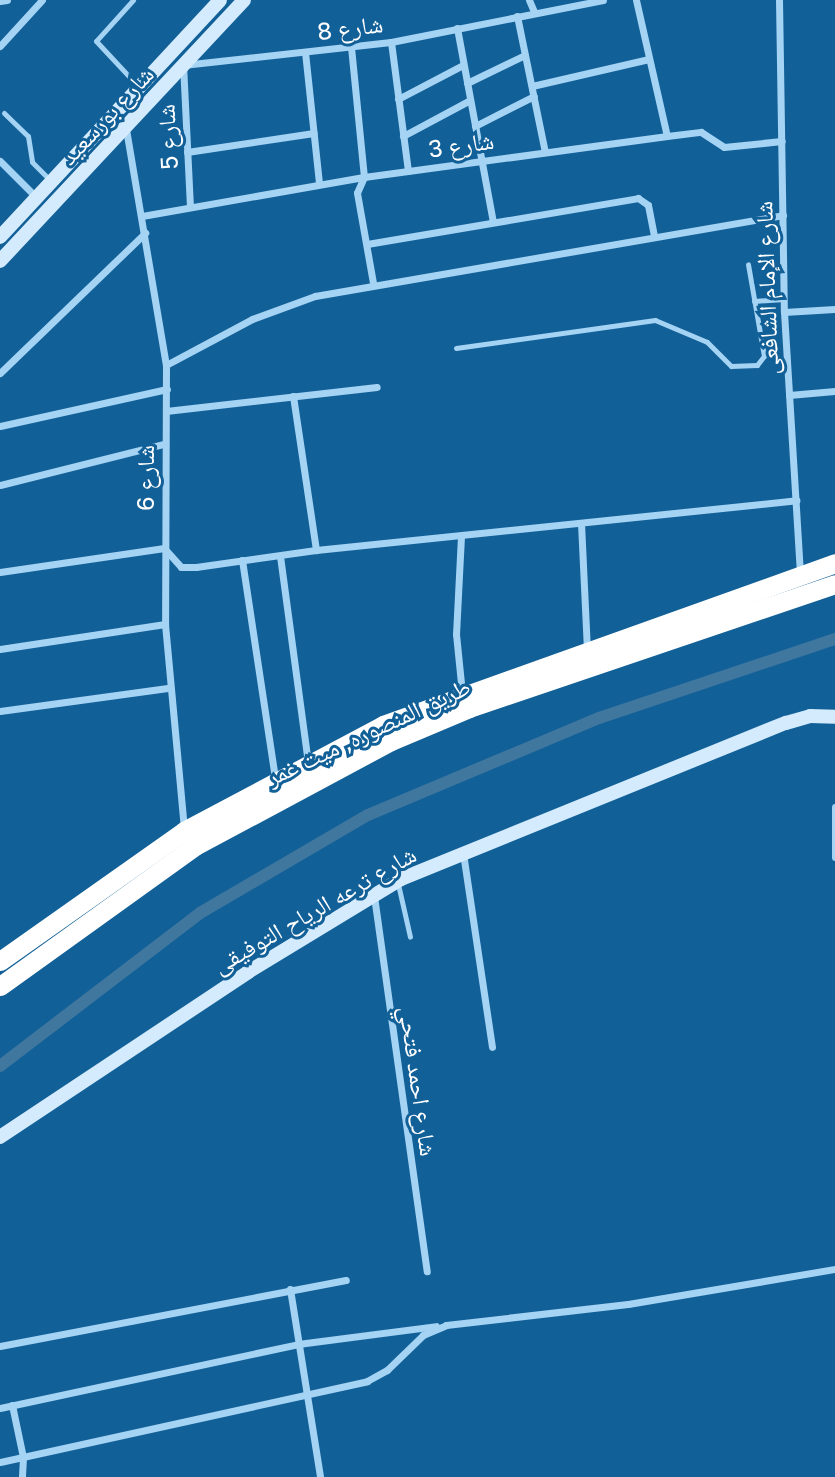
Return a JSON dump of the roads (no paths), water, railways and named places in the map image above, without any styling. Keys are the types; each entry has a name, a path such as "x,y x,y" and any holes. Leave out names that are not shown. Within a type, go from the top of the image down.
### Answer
{"highway":[{"name":"طريق المنصوره, ميت غمر","path":"0,961 190,838 275,779 308,762 462,693 835,563"},
{"name":"طريق المنصوره, ميت غمر","path":"0,986 190,838 430,724 835,584"}],"main road":[{"name":"شارع بورسعيد","path":"0,237 220,0"},
{"name":"شارع بورسعيد","path":"0,261 244,0"},
{"path":"140,88 152,100"},
{"name":"شارع ترعه الرياح التوفيقى","path":"0,1137 248,972 397,881 786,723 835,717"}],"street":[{"path":"0,1 7,0"},
{"path":"1,44 42,0"},
{"path":"528,0 534,12"},
{"name":"شارع 8","path":"183,65 391,42 603,0"},
{"path":"636,0 667,136"},
{"name":"شارع الإمام الشافعى","path":"779,0 784,312 800,575"},
{"path":"517,16 545,152"},
{"path":"457,28 493,222"},
{"path":"391,42 408,171"},
{"path":"351,47 364,177 357,193 373,283"},
{"path":"305,52 319,184"},
{"path":"467,83 525,55"},
{"path":"532,86 649,59"},
{"name":"شارع 5","path":"183,65 190,207"},
{"path":"398,99 463,65"},
{"path":"475,126 534,96"},
{"path":"403,136 470,100"},
{"name":"شارع 6","path":"126,129 166,365 163,444 165,624 169,688 190,838"},
{"name":"شارع 3","path":"142,216 364,177 701,132 724,147 782,141"},
{"path":"187,152 314,133"},
{"path":"0,161 38,198"},
{"path":"367,244 638,198 648,205 654,236"},
{"path":"166,365 252,319 314,296 373,283 783,215"},
{"path":"0,373 145,233"},
{"path":"784,312 835,309"},
{"path":"166,411 377,387"},
{"path":"0,426 167,389"},
{"path":"789,395 835,391"},
{"path":"293,396 316,550"},
{"path":"0,485 163,444"},
{"path":"0,572 164,548 181,567 316,550 796,500"},
{"path":"580,523 587,650"},
{"path":"461,536 456,634 462,693"},
{"path":"280,555 308,762"},
{"path":"242,560 275,779"},
{"path":"0,649 165,624"},
{"path":"0,711 169,688"},
{"path":"835,807 835,858"},
{"path":"463,853 492,1047"},
{"name":"شارع احمد فتحي","path":"374,895 426,1271"},
{"path":"0,1408 298,1344 628,1304 835,1269"},
{"path":"0,1345 346,1280"},
{"path":"290,1289 304,1394 320,1477"},
{"path":"0,1462 379,1376 423,1335 446,1325"},
{"path":"12,1405 23,1457 22,1477"}],"lane":[{"path":"133,0 96,41 140,88"},
{"path":"4,113 28,136 32,162 52,182"},
{"path":"456,348 655,320 707,342 727,365 753,365 764,356 748,264"},
{"path":"754,301 784,299"},
{"path":"397,881 410,937"}],"waterway":[{"path":"0,1066 200,913 368,815 599,718 835,639"}]}
